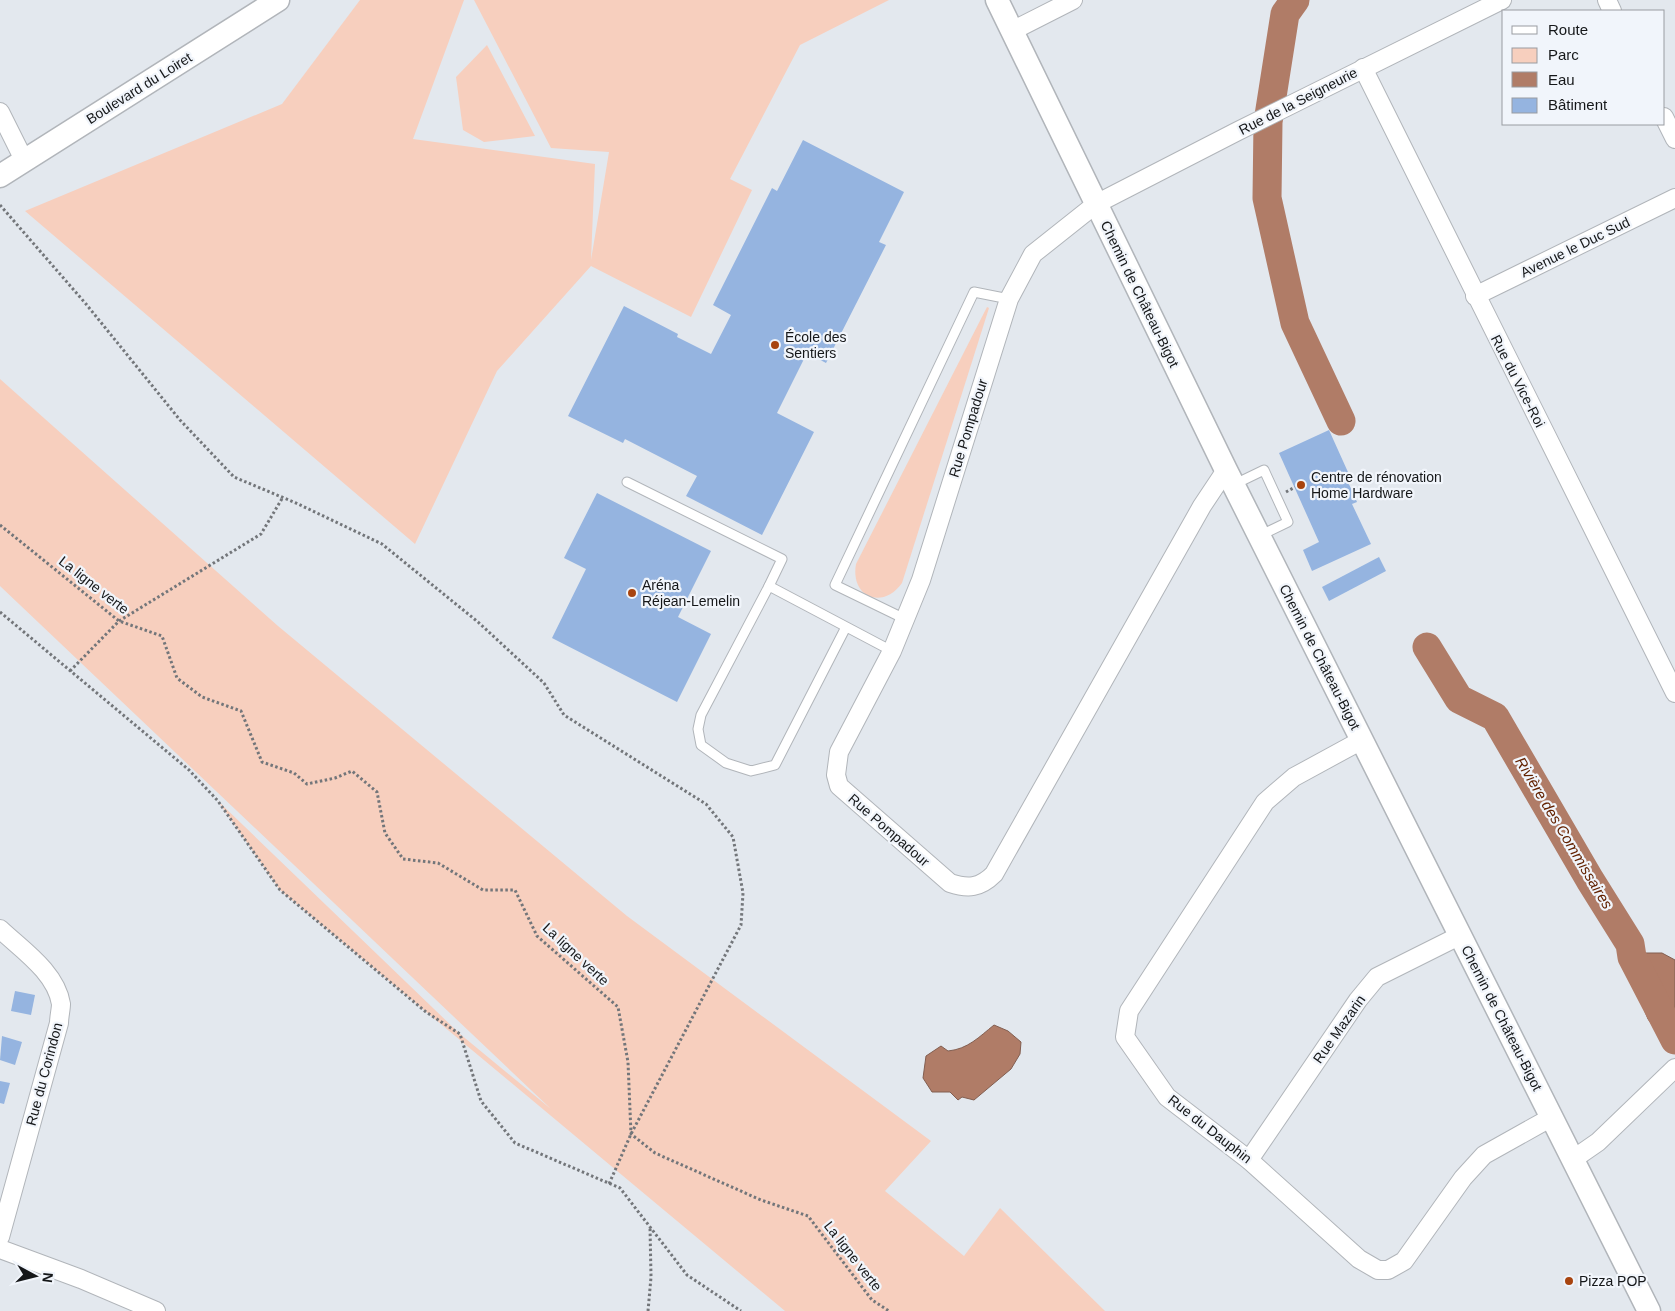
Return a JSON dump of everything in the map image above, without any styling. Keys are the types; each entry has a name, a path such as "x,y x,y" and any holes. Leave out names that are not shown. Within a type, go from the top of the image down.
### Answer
{"street":[{"name":"Boulevard du Loiret","path":"0,176 278,0"},
{"name":"Chemin de Château-Bigot","path":"996,0 1259,536 1552,1117 1647,1310"},
{"path":"1012,31 1073,0"},
{"name":"Rue de la Seigneurie","path":"1096,204 1363,68 1502,0"},
{"name":"Rue du Vice-Roi","path":"1363,68 1675,694"},
{"path":"0,112 24,160"},
{"path":"1665,118 1675,140"},
{"name":"Avenue le Duc Sud","path":"1475,296 1675,198"},
{"name":"Rue Pompadour","path":"1096,204 1033,254 1009,299 921,580 892,651 839,752 836,775 839,786 950,883 963,887 984,884 994,874 1202,506 1230,477"},
{"name":"Rue du Dauphin","path":"1362,740 1294,777 1265,802 1129,1011 1125,1037 1167,1097 1249,1160 1359,1259 1378,1270 1388,1270 1404,1261 1463,1178 1484,1155 1552,1117"},
{"name":"Rue du Corindon","path":"0,929 41,968 54,986 61,1004 58,1023 0,1237"},
{"name":"Rue Mazarin","path":"1249,1160 1358,1000 1377,977 1460,935"},
{"path":"1572,1160 1598,1142 1672,1071"},
{"path":"0,1249 81,1279 156,1311"}],"lane":[{"path":"905,619 835,585 974,292 1009,299"},
{"path":"1230,477 1264,470 1288,522 1259,536"},
{"path":"627,482 782,559 701,715 698,728 701,745 726,763 751,771 775,765 846,627"},
{"path":"769,586 892,651"}],"path":[{"path":"0,205 180,420 234,477 283,497 382,544 478,622 544,683 564,715 706,804 733,837 743,893 741,925 631,1134 609,1184"},
{"path":"70,671 120,622 261,534 283,497"},
{"name":"La ligne verte","path":"0,524 120,622 162,636 177,678 202,697 241,711 262,762 294,773 307,784 335,778 352,771 377,792 385,833 403,859 438,863 483,890 516,890 537,936 618,1007 628,1062 631,1134 655,1153 762,1200 808,1216 872,1300 889,1311"},
{"path":"0,612 189,770 218,801 280,890 426,1012 460,1034 481,1101 515,1143 620,1188 687,1275 741,1311"},
{"path":"648,1311 651,1277 650,1227"}],"green space":[{"path":"360,0 464,0 413,139 595,164 591,260 609,152 551,148 474,0 889,0 800,45 730,179 752,190 691,317 591,266 497,371 415,544 25,211 282,104"},
{"path":"487,45 535,136 484,142 463,130 456,77"},
{"path":"987,307 989,308 902,583 886,596 878,598 870,596 863,592 858,585 855,576 856,564"},
{"path":"0,379 278,626 627,916 931,1141 885,1191 964,1256 1000,1208 1105,1311 785,1311 280,890 218,801 460,1034 551,1109 0,586"}],"water":[{"path":"1641,953 1662,953 1675,960 1675,1030 1659,1034 1648,1019 1633,982"},
{"path":"994,1025 1008,1031 1021,1042 1020,1054 1011,1069 974,1100 962,1097 958,1100 950,1092 932,1092 923,1078 926,1056 941,1046 948,1051 962,1048 973,1042"}],"building":[{"name":"École des Sentiers","path":"803,140 904,192 879,242 886,245 826,363 807,353 777,413 814,432 762,535 686,496 697,476 625,439 623,443 568,416 624,306 678,334 677,337 711,354 731,315 713,305 772,188 777,191"},
{"path":"1329,430 1352,481 1348,482 1357,502 1352,504 1371,544 1312,571 1303,550 1319,542 1279,453"},
{"name":"Aréna Réjean‑Lemelin","path":"597,493 711,551 678,617 711,634 677,702 552,638 586,569 564,558"},
{"path":"1379,557 1386,571 1329,601 1322,587"},
{"path":"15,991 35,995 31,1015 11,1011"},
{"path":"2,1036 22,1042 15,1065 0,1060"},
{"path":"0,1081 10,1083 4,1104 0,1103"}],"waterway":[{"name":"Rivière des Commissaires","path":"1295,0 1285,14 1268,122 1267,198 1295,323 1341,421"},
{"name":"Rivière des Commissaires","path":"1427,647 1459,699 1495,717 1590,880 1630,944 1632,957 1675,1040"}],"place":[{"name":"École des Sentiers","path":"775,345"},
{"name":"Centre de rénovation Home Hardware","path":"1301,485"},
{"name":"Aréna Réjean‑Lemelin","path":"632,593"},
{"name":"Pizza POP","path":"1569,1281"}]}
